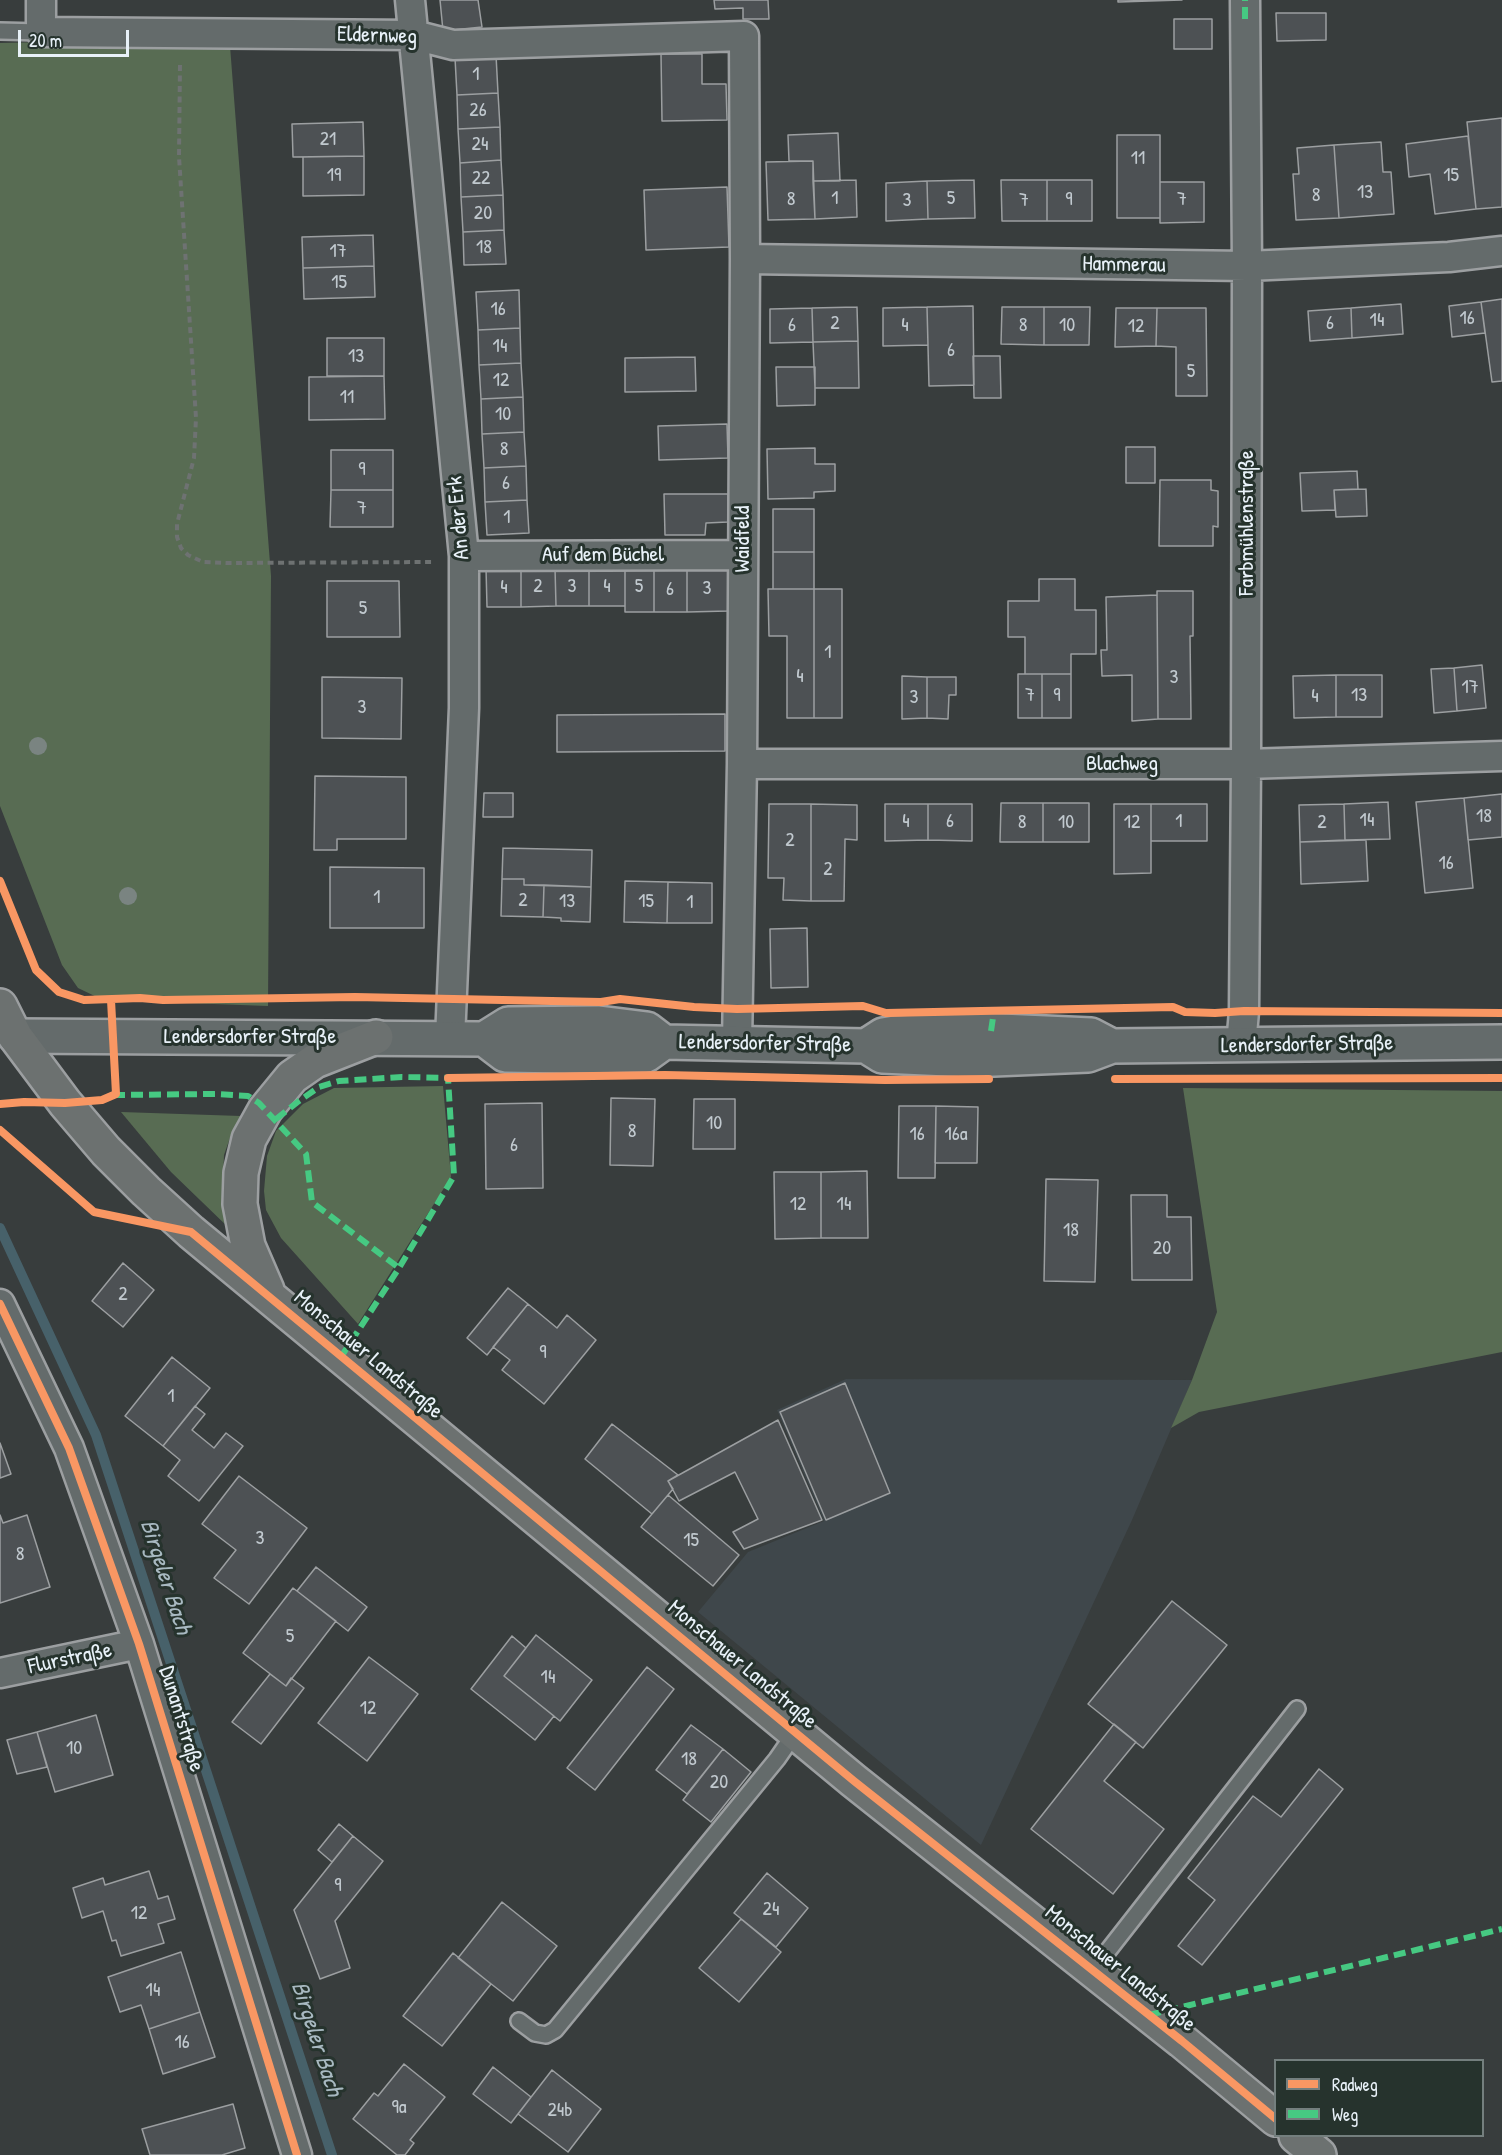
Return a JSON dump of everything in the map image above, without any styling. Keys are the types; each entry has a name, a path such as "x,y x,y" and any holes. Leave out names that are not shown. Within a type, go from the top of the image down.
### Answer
{"main road":[{"name":"Monschauer Landstraße","path":"0,1006 5,1039 130,1175 191,1232 795,1733 1093,1970 1274,2118"},
{"path":"268,1294 248,1246 240,1204 241,1173 249,1139 265,1110 292,1077 315,1061 376,1037"},
{"path":"1297,2137 1319,2155"}],"street":[{"path":"40,0 41,32"},
{"name":"An der Erk","path":"410,0 464,559 464,708 450,1039"},
{"name":"Farbmühlenstraße","path":"1241,1046 1244,1011 1246,764 1245,0"},
{"name":"Eldernweg","path":"41,32 414,35 453,45 744,36"},
{"name":"Waidfeld","path":"737,1043 742,764 744,36"},
{"name":"Hammerau","path":"745,259 1247,266 1449,257 1502,251"},
{"name":"Auf dem Büchel","path":"464,559 743,555"},
{"name":"Blachweg","path":"742,764 1246,764 1502,756"},
{"name":"Lendersdorfer Straße","path":"5,1039 376,1037 484,1039 505,1055 565,1056 646,1055 664,1042 737,1043 867,1046 882,1056 962,1060 1088,1055 1112,1046 1502,1042"},
{"name":"Dunantstraße","path":"0,1304 69,1448 139,1644 297,2155"},
{"name":"Flurstraße","path":"0,1673 139,1644"}],"lane":[{"path":"0,31 41,32"},
{"path":"1093,1970 1297,1710"},
{"path":"519,2021 535,2033 546,2035 555,2030 777,1759 795,1733"}],"path":[{"path":"180,33 179,157 195,418 194,458 177,525 177,537 181,548 188,555 203,562 227,563 464,559"}],"shaded area":[{"path":"846,1379 1192,1380 1132,1520 981,1845 698,1612 748,1552 824,1521 777,1410"}],"green space":[{"path":"0,43 230,46 271,576 268,1006 103,1000 78,988 62,965 0,806"},
{"path":"443,1086 451,1177 358,1324 281,1238 266,1210 264,1191 267,1156 276,1131 303,1104 334,1088"},
{"path":"1183,1088 1502,1091 1502,1352 1199,1412 1171,1428 1192,1380 1217,1312"},
{"path":"121,1112 241,1116 232,1132 224,1155 222,1199 230,1229 171,1172"}],"building":[{"path":"440,0 478,0 482,27 443,31"},
{"path":"714,0 768,0 769,19 743,19 743,8 715,9"},
{"path":"1118,0 1182,0 1118,2"},
{"path":"1276,13 1326,13 1326,40 1277,41"},
{"path":"1174,19 1212,19 1212,49 1174,49"},
{"path":"661,54 702,54 702,84 726,84 727,120 662,121"},
{"path":"496,55 498,93 457,95 455,58"},
{"path":"498,93 500,127 458,129 457,95"},
{"path":"1502,118 1502,207 1476,209 1467,122"},
{"path":"363,122 364,156 293,157 292,124"},
{"path":"500,127 501,160 460,163 458,129"},
{"path":"838,133 840,181 813,181 813,161 789,161 788,135"},
{"path":"1117,135 1160,135 1160,218 1117,218"},
{"path":"1468,136 1476,209 1435,214 1430,174 1409,177 1406,144"},
{"path":"1381,142 1383,172 1391,172 1394,214 1339,218 1334,145"},
{"path":"1334,145 1339,218 1296,220 1293,174 1299,174 1297,148"},
{"path":"364,156 364,195 303,196 303,157"},
{"path":"501,160 503,195 461,197 460,163"},
{"path":"813,161 815,219 768,220 766,162"},
{"path":"856,180 857,217 815,219 813,181"},
{"path":"974,180 975,218 928,219 927,181"},
{"path":"1001,180 1047,180 1047,221 1002,221"},
{"path":"1047,180 1092,180 1092,221 1047,221"},
{"path":"927,181 928,219 886,221 886,183"},
{"path":"1160,182 1204,182 1204,222 1160,223"},
{"path":"727,187 729,247 646,250 644,190"},
{"path":"503,195 504,230 463,232 461,197"},
{"path":"504,230 506,264 464,265 463,232"},
{"path":"373,235 374,266 303,268 302,237"},
{"path":"374,266 375,297 304,299 303,268"},
{"path":"519,290 520,328 478,330 476,292"},
{"path":"1502,299 1502,381 1492,382 1481,302"},
{"path":"1481,302 1485,333 1452,337 1449,306"},
{"path":"1401,304 1403,334 1352,338 1351,308"},
{"path":"973,306 974,385 929,386 927,307"},
{"path":"857,307 858,341 813,342 812,308"},
{"path":"927,307 928,345 883,346 883,308"},
{"path":"1002,307 1044,307 1044,345 1001,344"},
{"path":"1044,307 1090,307 1089,345 1044,345"},
{"path":"812,308 813,342 770,343 770,309"},
{"path":"1116,308 1157,308 1156,346 1115,347"},
{"path":"1157,308 1206,308 1207,396 1176,396 1176,347 1156,346"},
{"path":"1351,308 1352,338 1310,341 1308,311"},
{"path":"520,328 521,363 479,365 478,330"},
{"path":"327,338 384,338 384,376 327,376"},
{"path":"858,341 859,388 815,388 813,342"},
{"path":"973,356 1000,356 1001,398 974,398"},
{"path":"695,357 696,391 625,392 625,358"},
{"path":"521,363 523,397 481,399 479,365"},
{"path":"776,367 815,367 815,405 777,406"},
{"path":"384,376 385,419 309,420 309,377"},
{"path":"523,397 524,432 482,434 481,399"},
{"path":"727,424 728,458 659,460 658,426"},
{"path":"524,432 526,466 484,468 482,434"},
{"path":"1126,447 1155,447 1155,483 1126,483"},
{"path":"815,448 815,464 835,464 835,491 814,492 814,498 768,499 767,449"},
{"path":"331,450 393,450 393,490 331,490"},
{"path":"526,466 527,500 485,502 484,468"},
{"path":"1357,471 1358,489 1334,490 1335,510 1302,511 1300,473"},
{"path":"1160,480 1211,480 1211,490 1218,491 1218,527 1213,526 1213,546 1159,546"},
{"path":"1366,489 1367,516 1336,517 1334,490"},
{"path":"331,490 393,490 393,527 330,527"},
{"path":"664,494 728,494 728,522 706,523 705,535 665,535"},
{"path":"527,500 529,533 487,535 485,502"},
{"path":"773,509 814,509 814,552 773,552"},
{"path":"773,552 814,552 814,589 773,589"},
{"path":"728,566 728,611 687,612 687,567"},
{"path":"589,567 625,567 625,606 589,606"},
{"path":"589,567 589,606 556,606 555,568"},
{"path":"625,567 654,567 654,612 625,612"},
{"path":"654,567 687,567 687,612 654,612"},
{"path":"486,568 521,568 521,607 487,607"},
{"path":"521,568 555,568 556,606 521,607"},
{"path":"1039,579 1075,579 1075,610 1096,610 1096,654 1071,654 1071,674 1025,674 1025,637 1008,637 1008,601 1039,601"},
{"path":"327,581 399,581 400,637 327,637"},
{"path":"768,589 814,589 814,718 787,718 787,636 769,636"},
{"path":"814,589 842,589 842,718 814,718"},
{"path":"1157,591 1193,591 1193,636 1190,636 1191,719 1158,719"},
{"path":"1157,595 1158,719 1132,721 1132,675 1102,676 1101,650 1107,650 1106,597"},
{"path":"1482,665 1486,708 1457,711 1454,668"},
{"path":"1454,668 1457,711 1434,713 1431,669"},
{"path":"1018,674 1042,674 1042,718 1018,718"},
{"path":"1042,674 1071,674 1071,718 1042,718"},
{"path":"1336,675 1382,675 1382,717 1336,717"},
{"path":"1336,675 1336,717 1294,718 1293,676"},
{"path":"902,676 927,677 927,718 902,719"},
{"path":"322,677 402,678 401,739 322,738"},
{"path":"927,677 956,677 956,695 949,695 948,719 927,718"},
{"path":"725,714 725,751 557,752 557,715"},
{"path":"315,776 406,777 406,839 337,839 337,850 314,850"},
{"path":"484,793 513,793 513,817 483,817"},
{"path":"1502,794 1502,837 1468,840 1464,798"},
{"path":"1464,798 1473,888 1425,893 1416,802"},
{"path":"1388,802 1390,839 1345,840 1344,804"},
{"path":"1001,803 1043,803 1043,842 1000,842"},
{"path":"1043,803 1089,803 1089,842 1043,842"},
{"path":"769,804 811,804 811,901 783,900 784,878 768,878"},
{"path":"811,804 857,805 857,840 845,839 844,901 811,901"},
{"path":"885,804 928,804 928,840 885,841"},
{"path":"928,804 972,804 972,841 928,840"},
{"path":"1114,804 1151,804 1151,873 1114,874"},
{"path":"1151,804 1207,804 1207,841 1151,841"},
{"path":"1344,804 1345,840 1300,842 1299,805"},
{"path":"1366,840 1368,881 1301,884 1300,842"},
{"path":"503,848 592,850 591,887 524,885 524,879 502,879"},
{"path":"330,867 424,868 424,928 330,928"},
{"path":"502,879 524,879 524,885 544,885 543,917 501,916"},
{"path":"625,881 668,882 667,923 624,922"},
{"path":"668,882 712,883 712,923 667,923"},
{"path":"544,885 591,887 590,922 561,921 561,918 543,917"},
{"path":"807,928 808,987 771,988 770,929"},
{"path":"611,1098 655,1099 653,1166 610,1165"},
{"path":"694,1099 735,1099 735,1149 693,1149"},
{"path":"542,1103 543,1188 486,1189 485,1104"},
{"path":"899,1106 936,1106 935,1178 898,1178"},
{"path":"936,1106 978,1107 977,1163 935,1163"},
{"path":"867,1171 868,1238 821,1238 821,1172"},
{"path":"774,1172 821,1172 821,1238 775,1239"},
{"path":"1046,1179 1098,1180 1095,1282 1044,1281"},
{"path":"1131,1195 1167,1195 1167,1217 1191,1217 1192,1280 1132,1280"},
{"path":"123,1263 154,1290 123,1327 92,1301"},
{"path":"508,1288 528,1304 487,1355 467,1338"},
{"path":"528,1304 557,1328 567,1315 596,1340 544,1404 502,1370 510,1360 493,1347"},
{"path":"172,1357 210,1388 163,1446 125,1416"},
{"path":"845,1383 890,1493 826,1520 780,1412"},
{"path":"195,1406 205,1414 192,1430 214,1448 226,1433 243,1446 199,1501 168,1476 180,1460 163,1446"},
{"path":"778,1420 822,1520 744,1549 733,1532 758,1519 735,1472 679,1501 668,1481"},
{"path":"612,1424 678,1475 668,1481 673,1489 652,1514 585,1459"},
{"path":"0,1443 11,1474 0,1478"},
{"path":"239,1476 307,1528 249,1604 214,1578 236,1550 202,1524"},
{"path":"668,1495 739,1555 713,1586 641,1527"},
{"path":"0,1515 3,1523 27,1515 50,1587 0,1603"},
{"path":"316,1567 367,1607 348,1631 297,1591"},
{"path":"293,1588 336,1621 286,1686 243,1653"},
{"path":"1172,1601 1227,1645 1143,1748 1088,1704"},
{"path":"536,1635 592,1680 560,1721 504,1676"},
{"path":"512,1636 526,1648 504,1676 554,1716 535,1740 471,1689"},
{"path":"369,1657 418,1694 367,1761 318,1723"},
{"path":"647,1667 674,1689 595,1790 567,1768"},
{"path":"270,1674 286,1686 291,1678 304,1688 261,1744 232,1722"},
{"path":"96,1715 113,1775 55,1792 37,1732"},
{"path":"1114,1724 1136,1742 1104,1781 1164,1829 1113,1894 1031,1829"},
{"path":"691,1725 723,1749 687,1794 656,1770"},
{"path":"37,1732 47,1767 17,1774 7,1740"},
{"path":"723,1749 751,1772 711,1822 683,1800"},
{"path":"1319,1769 1343,1789 1202,1965 1178,1946 1215,1900 1188,1878 1253,1796 1281,1817"},
{"path":"339,1824 353,1836 332,1862 318,1850"},
{"path":"353,1836 383,1861 335,1921 350,1968 320,1979 294,1910"},
{"path":"149,1871 158,1899 168,1896 175,1919 158,1924 164,1943 121,1956 116,1940 112,1941 103,1911 82,1918 73,1888 103,1878 105,1885"},
{"path":"767,1873 808,1908 776,1947 734,1913"},
{"path":"502,1902 557,1946 513,2001 458,1958"},
{"path":"741,1919 781,1952 739,2002 699,1968"},
{"path":"181,1952 200,2012 149,2029 141,2005 120,2012 108,1977"},
{"path":"453,1953 491,1984 442,2046 403,2016"},
{"path":"200,2012 215,2057 163,2074 149,2029"},
{"path":"404,2064 445,2097 410,2140 414,2143 405,2155 397,2155 353,2119 374,2093 378,2096"},
{"path":"493,2067 531,2097 511,2123 473,2094"},
{"path":"552,2070 601,2109 568,2152 518,2114"},
{"path":"233,2104 245,2148 222,2155 150,2155 142,2129"}],"waterway":[{"name":"Birgeler Bach","path":"0,1228 96,1435 332,2155"}],"marked path":[{"path":"1245,0 1245,19"},
{"path":"991,1031 994,1011"},
{"path":"276,1119 319,1087 339,1081 402,1077 453,1078"},
{"path":"341,1357 399,1268 454,1176 448,1078"},
{"path":"113,1095 248,1096 259,1103 306,1154 312,1202 399,1268"},
{"path":"1149,2015 1502,1929"}],"cycle path":[{"path":"0,881 36,970 59,992 84,1000 355,997 601,1002 620,999 737,1009 863,1006 886,1013 1173,1007 1185,1012 1215,1013 1244,1011 1502,1013"},
{"path":"0,1104 102,1100 116,1094 111,1000"},
{"path":"448,1078 665,1075 885,1080 989,1079"},
{"path":"1115,1079 1502,1078"},
{"path":"0,1130 94,1212 191,1232 854,1781 1182,2041 1274,2117"},
{"path":"0,1304 69,1448 139,1644 297,2155"}]}
